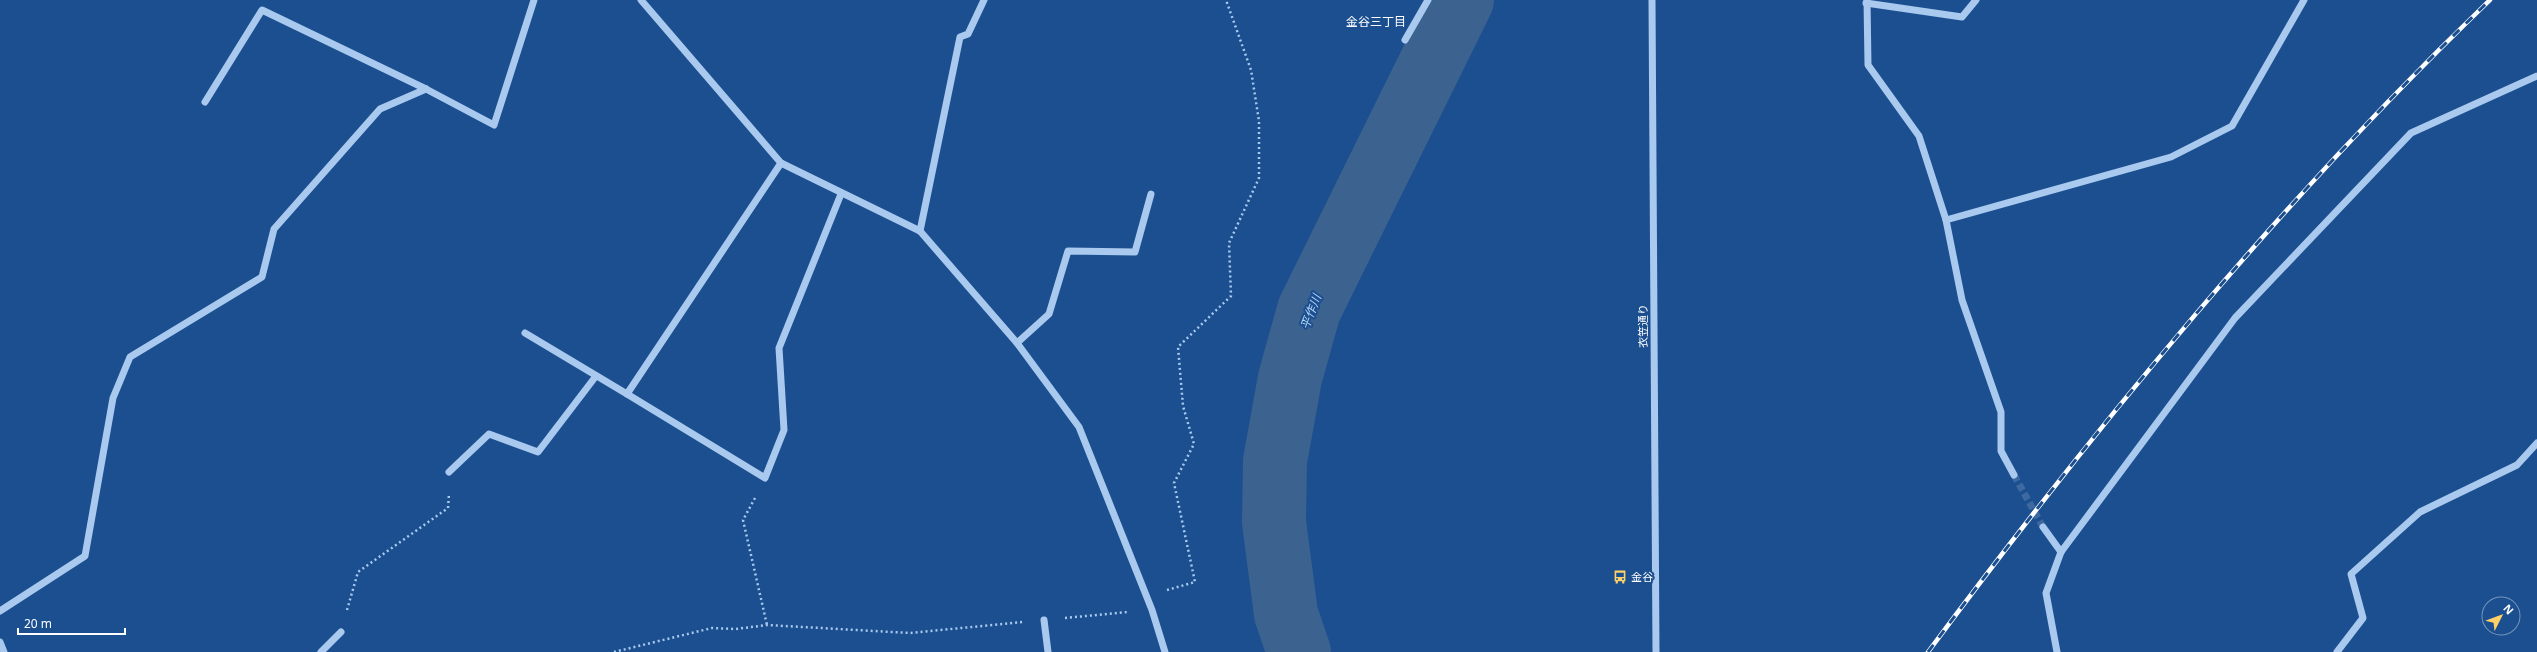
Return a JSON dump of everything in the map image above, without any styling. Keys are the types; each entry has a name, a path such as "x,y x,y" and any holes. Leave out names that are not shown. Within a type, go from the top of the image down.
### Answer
{"street":[{"path":"205,102 262,10 426,88 494,125 534,0"},
{"path":"920,231 960,37 968,34 984,0"},
{"path":"1405,40 1428,0"},
{"name":"衣笠通り","path":"1652,0 1656,652"},
{"path":"1976,0 1962,16 1867,1 1868,65 1920,136 1946,220 1962,300 2001,412 2001,451 2014,475"},
{"path":"1946,220 2171,157 2232,126 2304,0"},
{"path":"643,1 781,162 841,194 920,231 1017,342 1079,427 1147,596 1165,652"},
{"path":"2057,652 2046,592 2061,552 2235,318 2411,132 2537,76"},
{"path":"0,611 85,556 113,398 130,357 262,277 274,229 380,109 426,88"},
{"path":"628,394 781,162"},
{"path":"525,332 766,478 784,430 780,348 841,194"},
{"path":"1017,342 1049,314 1068,251 1134,252 1151,194"},
{"path":"449,472 489,434 538,452 596,376"},
{"path":"2337,652 2363,618 2351,574 2420,512 2518,465 2537,443"},
{"path":"2043,527 2061,552"},
{"path":"1044,620 1048,652"},
{"path":"321,652 342,632"},
{"path":"0,642 4,652"}],"path":[{"path":"1147,596 1195,582 1174,482 1194,444 1183,406 1178,347 1231,296 1230,243 1259,178 1259,121 1251,70 1226,0"},
{"path":"342,632 358,572 448,508 449,472"},
{"path":"766,478 743,520 767,625"},
{"path":"614,652 712,628 767,625 910,633 1152,610"}],"waterway":[{"name":"平作川","path":"1299,652 1286,614 1274,522 1275,461 1290,378 1309,310 1462,0"}],"tunnel":[{"path":"2014,475 2043,527"}],"railway":[{"path":"1928,652 2059,481 2126,397 2196,314 2266,233 2339,153 2413,76 2490,0"}],"place":[{"name":"金谷","path":"1620,577"}],"district":[{"name":"金谷三丁目","path":"1376,22"}]}
